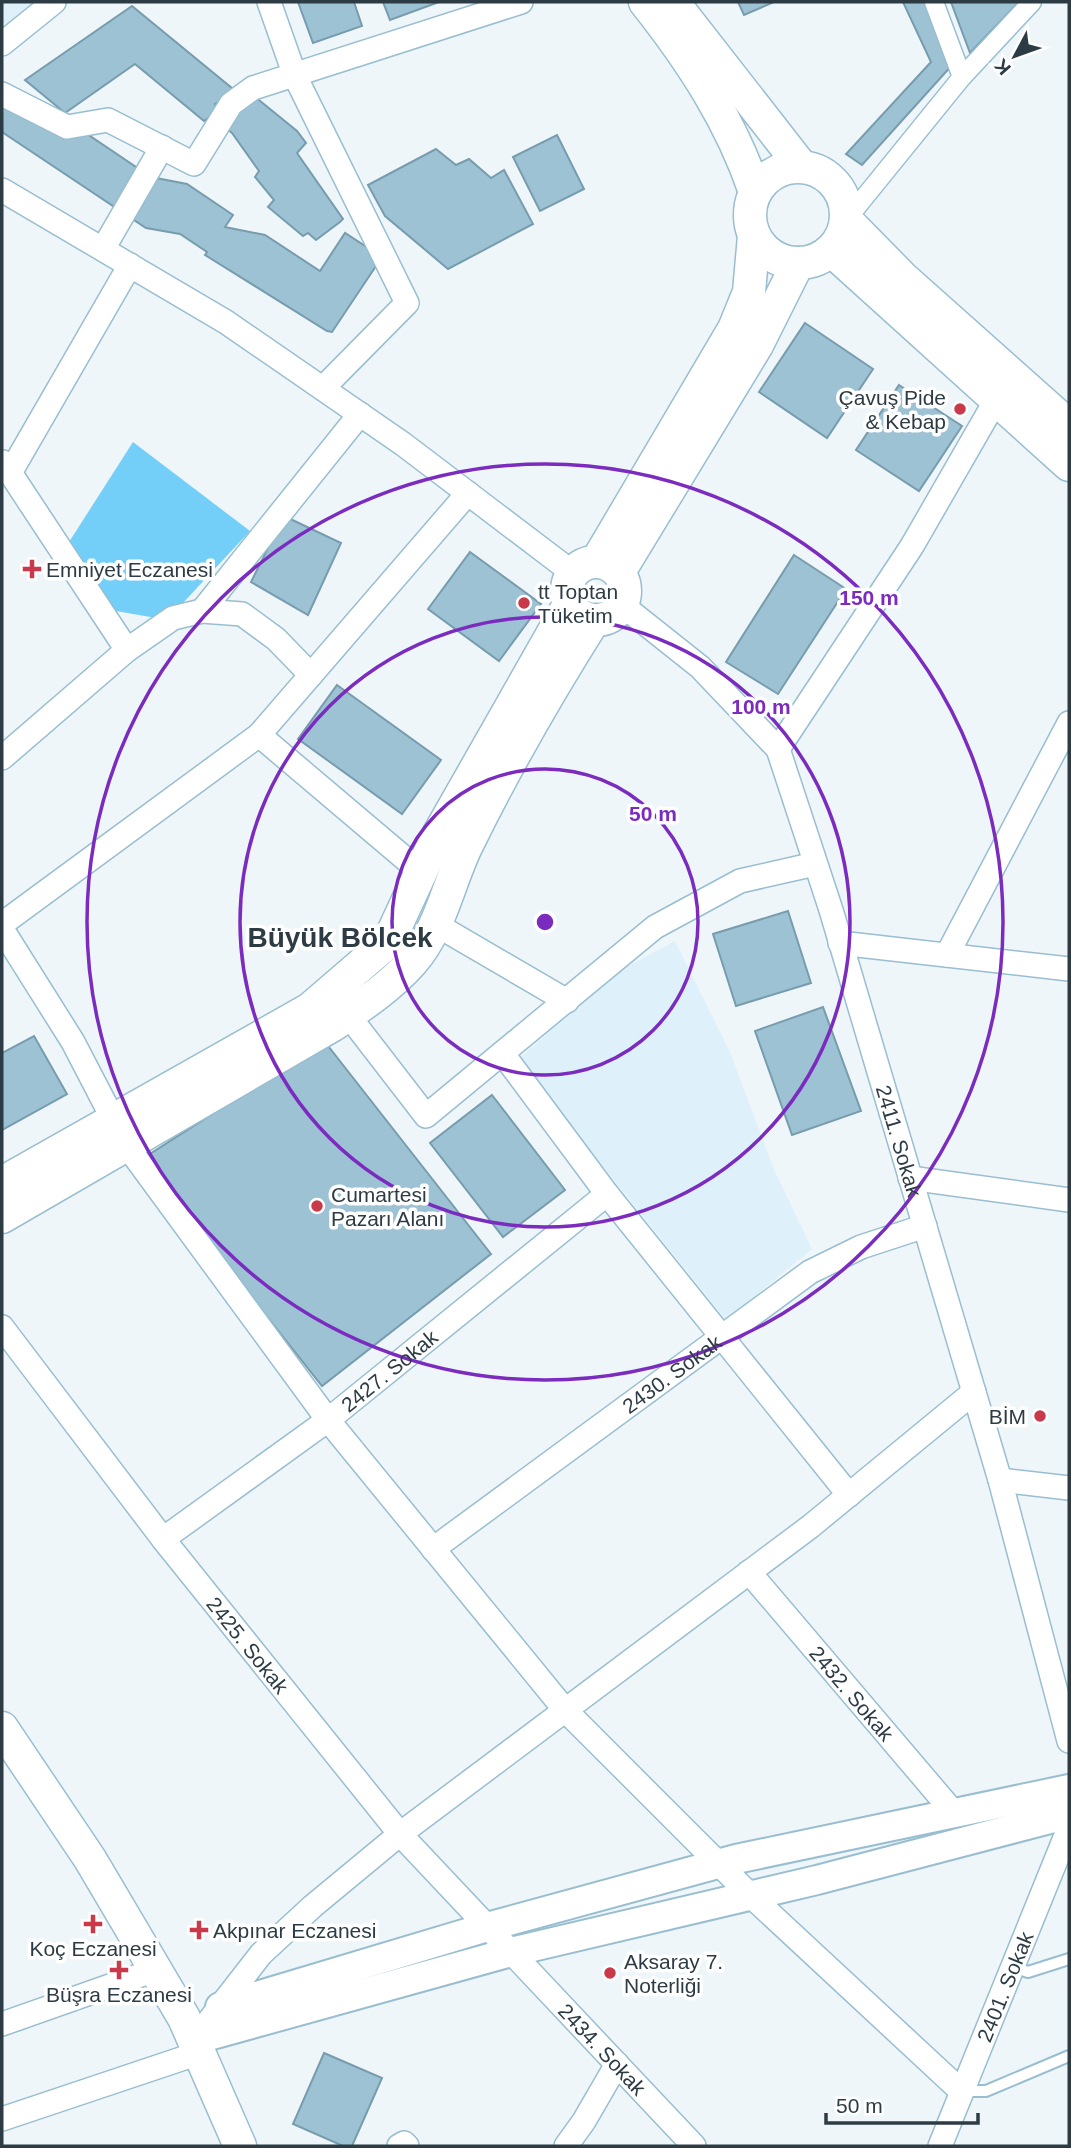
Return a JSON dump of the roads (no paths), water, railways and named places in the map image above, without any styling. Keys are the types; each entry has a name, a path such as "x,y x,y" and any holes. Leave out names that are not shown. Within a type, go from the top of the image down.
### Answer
{"main road":[{"path":"645,2 687,55 741,151 755,192 750,222 754,236 762,248 777,258 798,263 818,259 831,250 843,234 846,220 842,193 831,179 818,170 801,166 776,171 755,192"},
{"path":"673,2 801,166"},
{"path":"846,220 903,278 1069,426"},
{"path":"2,1217 121,1133 310,1009 362,968 388,942 437,837 590,586 734,329 749,292 754,236"},
{"path":"831,250 1069,465"},
{"path":"2,1183 121,1133 348,1015 374,997 413,961 435,925 465,849 547,695 590,586 757,345 798,263"},
{"path":"590,586 609,617 622,605"},
{"path":"2,1728 90,1859 155,1970 192,2037 240,2146"}],"street":[{"path":"2,44 54,2"},
{"path":"269,2 295,76 407,303 323,388"},
{"path":"2,94 67,127 108,120 194,164 231,104 253,88 521,2"},
{"path":"934,2 962,77"},
{"path":"846,220 962,77 1032,2"},
{"path":"103,249 162,147"},
{"path":"2,190 226,322 360,414 590,586"},
{"path":"127,650 6,466 130,265"},
{"path":"778,750 912,546 996,400"},
{"path":"202,611 360,414"},
{"path":"468,493 259,735 2,926 73,1042 121,1133 328,1420 565,1710 750,1895 961,2091"},
{"name":"2411. Sokak","path":"622,605 700,667 778,750 840,943 1000,1480 1069,1741"},
{"path":"2,758 127,650 173,618 202,611 242,614 276,639 311,675"},
{"path":"947,955 1069,723"},
{"path":"259,735 422,873"},
{"path":"348,1015 426,1116 655,927 740,881 815,864"},
{"path":"435,925 568,1000"},
{"path":"840,943 1069,969"},
{"path":"503,1054 607,1194 849,1495"},
{"path":"910,1178 1069,1200"},
{"name":"2427. Sokak","path":"163,1539 328,1420 607,1194"},
{"name":"2430. Sokak","path":"433,1549 810,1272 862,1247 925,1226"},
{"name":"2425. Sokak","path":"2,1327 163,1539 400,1834 511,1952"},
{"path":"192,2037 220,2007 261,1954 313,1906 400,1834 849,1495 974,1392"},
{"path":"1000,1480 1069,1488"},
{"name":"2432. Sokak","path":"749,1572 954,1813"},
{"path":"220,2007 487,1927 719,1864 1069,1789"},
{"path":"2,2119 192,2037 511,1952 1069,1814"},
{"name":"2401. Sokak","path":"940,2146 1069,1828"},
{"name":"2434. Sokak","path":"511,1952 694,2146"},
{"path":"2,2024 155,1970"},
{"path":"566,2146 617,2064"},
{"path":"399,2146 404,2143 407,2146"}],"lane":[{"path":"1013,1967 1028,1972 1069,1959"},
{"path":"961,2091 986,2091 1069,2056"}],"place":[{"name":"Çavuş Pide & Kebap","path":"960,409"},
{"name":"Emniyet Eczanesi","path":"32,569"},
{"name":"tt Toptan Tüketim","path":"524,603"},
{"name":"Cumartesi Pazarı Alanı","path":"317,1206"},
{"name":"BİM","path":"1040,1416"},
{"name":"Koç Eczanesi","path":"93,1924"},
{"name":"Akpınar Eczanesi","path":"199,1930"},
{"name":"Büşra Eczanesi","path":"119,1970"},
{"name":"Aksaray 7. Noterliği","path":"610,1973"}],"district":[{"name":"Büyük Bölcek","path":"340,937"}]}
